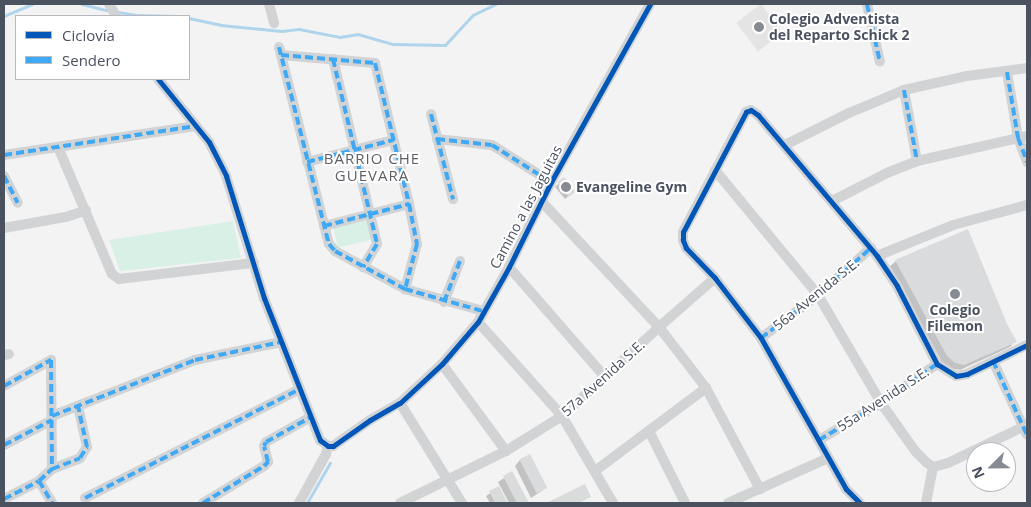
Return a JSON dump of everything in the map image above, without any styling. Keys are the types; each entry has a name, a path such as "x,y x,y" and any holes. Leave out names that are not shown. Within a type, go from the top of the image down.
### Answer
{"street":[{"path":"108,4 115,15"},
{"path":"269,4 274,23"},
{"name":"Camino a las Jaguitas","path":"328,446 333,446 370,420 400,403 442,364 478,322 509,267 551,182 650,4"},
{"path":"866,4 880,62"},
{"path":"405,289 417,244 375,63 280,51 324,226 329,244 335,252 405,289 444,302 483,311"},
{"path":"333,59 378,244 363,267"},
{"path":"785,145 904,90 967,76 1027,68"},
{"path":"1007,72 1027,162"},
{"path":"159,80 209,142 226,176 264,298 320,440 328,446 326,454 299,503"},
{"path":"904,90 917,161"},
{"path":"860,503 846,489 762,338 715,278 686,248 682,232 746,112 751,110 785,145 874,252 897,286 938,364"},
{"path":"431,114 453,199"},
{"path":"4,155 196,126"},
{"path":"832,201 889,172 917,161 1022,137"},
{"path":"307,162 393,140"},
{"path":"437,140 492,144 551,182"},
{"path":"58,147 112,274 120,279 254,263"},
{"path":"715,170 818,295 881,403 916,452 933,467"},
{"path":"4,176 18,203"},
{"path":"542,202 658,327 706,388 760,489"},
{"path":"324,226 409,204"},
{"name":"56a Avenida S.E.","path":"762,338 874,252 953,225 1027,205"},
{"path":"4,228 66,217 86,210"},
{"path":"444,302 460,261"},
{"path":"509,267 606,378"},
{"name":"57a Avenida S.E.","path":"400,503 506,451 562,416 606,378 658,327 715,278"},
{"path":"478,322 562,416 613,503"},
{"path":"4,445 52,418 78,406 196,360 282,342"},
{"name":"55a Avenida S.E.","path":"819,440 881,403 938,364 956,376 967,374 1027,345"},
{"path":"4,386 51,360 52,469"},
{"path":"933,467 948,463 1026,429 993,361"},
{"path":"442,364 506,451"},
{"path":"595,471 706,388"},
{"path":"85,498 300,389"},
{"path":"400,403 462,503"},
{"path":"4,498 39,481 52,469 74,462 80,458 87,447 78,406"},
{"path":"203,503 264,466 268,462 264,446 266,442 311,417"},
{"path":"649,431 685,503"},
{"path":"728,503 828,458"},
{"path":"926,503 933,467"},
{"path":"39,481 52,503"}],"shaded area":[{"name":"Colegio Adventista del Reparto Schick 2","path":"761,4 783,33 758,51 736,23"}],"green space":[{"path":"367,219 372,239 338,248 333,227"},
{"path":"233,221 241,258 120,271 109,240"}],"building":[{"name":"Evangeline Gym","path":"564,177 575,192 569,197 558,182"},
{"name":"Colegio Filemon","path":"968,229 1007,324 1017,342 964,365 955,363 947,356 895,260"},
{"path":"530,454 547,488 537,493 519,459"},
{"path":"512,471 529,503 517,503 503,476"},
{"path":"585,484 591,497 578,503 546,503"},
{"path":"499,486 507,502 495,503 489,491"}],"waterway":[{"path":"4,16 32,4"},
{"path":"56,4 82,4 110,11"},
{"path":"190,18 221,25 282,31 299,29 340,37 358,34 394,44 445,45 473,15 496,4"},
{"path":"118,12 136,15"},
{"path":"307,503 330,463"}],"marked path":[{"path":"867,4 880,62"},
{"path":"279,47 329,244 335,251 405,289 483,311"},
{"path":"281,55 375,63 417,244 405,289"},
{"path":"333,59 377,244 363,267"},
{"path":"1007,72 1018,138 1027,162"},
{"path":"904,90 917,161"},
{"path":"431,114 453,199"},
{"path":"4,155 196,126"},
{"path":"437,139 492,145 551,182"},
{"path":"307,162 393,140"},
{"path":"4,176 18,203"},
{"path":"324,226 409,204"},
{"path":"761,338 818,295 871,248"},
{"path":"444,302 460,261"},
{"path":"52,416 195,360 281,342"},
{"path":"4,386 51,360 52,469"},
{"path":"993,361 1027,435"},
{"path":"819,440 881,403 937,364"},
{"path":"85,498 300,389"},
{"path":"4,499 39,481 52,469 80,458 87,447 78,406"},
{"path":"203,503 264,466 268,462 264,446 266,442 311,417"},
{"path":"4,445 52,420"},
{"path":"39,481 52,503"}],"cycle path":[{"path":"159,80 209,142 226,176 264,298 320,440 328,446 333,446 370,420 400,403 442,364 478,322 509,267 551,182 650,4"},
{"path":"860,503 846,489 761,338 715,278 686,248 683,240 683,232 746,112 751,110 758,115 877,256 897,286 937,364 956,376 967,374 1027,345"}],"place":[{"name":"Colegio Adventista del Reparto Schick 2","path":"759,27"},
{"name":"Evangeline Gym","path":"566,187"},
{"name":"Colegio Filemon","path":"955,294"}],"district":[{"name":"BARRIO CHE GUEVARA","path":"372,166"}]}
